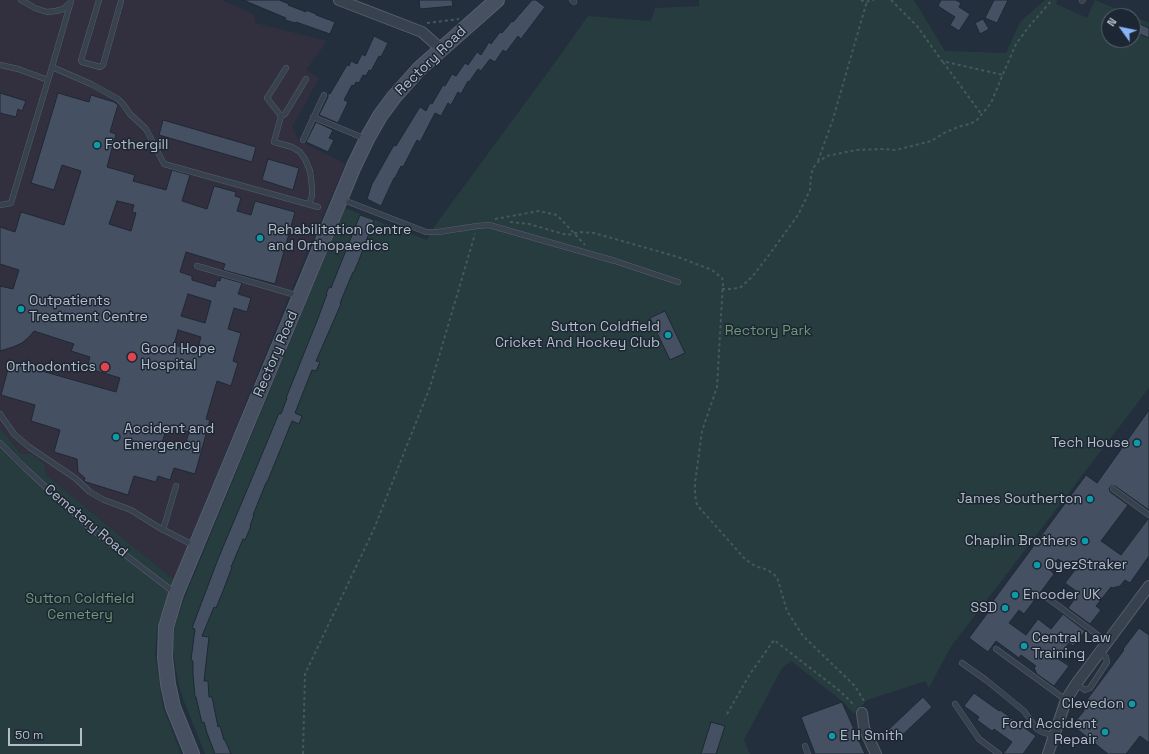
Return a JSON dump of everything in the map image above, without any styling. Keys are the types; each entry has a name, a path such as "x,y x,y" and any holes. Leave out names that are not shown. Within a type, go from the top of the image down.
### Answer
{"street":[{"path":"339,0 419,31 429,37 441,49"},
{"name":"Rectory Road","path":"192,754 173,707 168,684 165,657 166,627 176,594 340,198 367,139 380,116 394,97 419,69 497,0"},
{"path":"1048,754 1066,700 1107,642 1148,590"},
{"path":"862,713 864,728 876,754"}],"lane":[{"path":"20,0 35,8 47,12 63,9 71,1"},
{"path":"99,0 81,60 82,62 100,67 102,65 121,0"},
{"path":"0,205 11,203 71,1"},
{"path":"0,65 18,69 48,80"},
{"path":"52,67 91,84 118,99 130,114 146,129 164,164 318,207"},
{"path":"281,116 267,98 286,68"},
{"path":"306,79 285,114 281,116 274,142 292,147 300,152 305,159 310,171 312,187 312,196 309,204"},
{"path":"303,140 324,96"},
{"path":"313,117 367,139"},
{"path":"340,198 426,232 438,232 489,225 615,261 678,282"},
{"path":"197,266 300,296"},
{"path":"0,414 14,434 29,447 76,478 90,492 104,500 131,510 163,530 196,546"},
{"name":"Cemetery Road","path":"0,443 89,527 176,594"},
{"path":"163,530 176,486"},
{"path":"1113,489 1149,515"},
{"path":"1045,596 1107,642"},
{"path":"996,649 1066,700"},
{"path":"962,663 986,680 1024,711 1037,729 1054,736"},
{"path":"956,704 979,739 999,754"},
{"path":"805,746 808,754"}],"path":[{"path":"861,0 864,2 874,0"},
{"path":"890,0 917,26 982,115"},
{"path":"722,289 741,287 769,255 798,215 810,190 811,174 814,167 818,162 827,156 856,150 896,150 931,141 946,132 970,124 977,120 991,103 1016,44 1027,28 1052,0"},
{"path":"818,162 833,119 867,1"},
{"path":"419,31 425,24 463,18 469,24"},
{"path":"942,61 1003,75"},
{"path":"502,222 489,220 539,211 557,215 595,256"},
{"path":"509,222 529,224 568,235 581,232 594,233 678,258 712,270 722,278 717,387 702,431 695,484 697,505 745,559 754,566 768,570 777,577 787,611 803,636 855,686 864,702 862,713"},
{"path":"303,754 305,674 374,529 430,387 477,226"},
{"path":"727,714 750,674 774,640 840,691 862,713"}],"shaded area":[{"name":"Good Hope Hospital","path":"0,0 221,0 254,15 255,23 327,41 306,70 319,78 292,127 299,140 345,164 293,286 174,579 46,475 45,465 32,454 21,454 0,428"}],"green space":[{"name":"Rectory Park","path":"699,0 914,0 945,51 1006,53 1020,22 1045,0 1057,0 1056,4 1087,18 1095,0 1114,8 1101,8 1101,48 1141,48 1141,20 1149,23 1149,388 950,648 929,688 925,681 867,700 854,714 842,701 791,661 782,668 744,740 750,754 205,754 183,699 178,681 173,647 175,625 185,597 345,208 427,240 434,227 588,16 651,21 655,8 699,6"},
{"name":"Sutton Coldfield Cemetery","path":"0,428 21,454 32,454 45,465 46,475 174,579 157,628 155,654 163,707 181,754 0,754"}],"building":[{"path":"243,0 279,0 289,4 288,5 306,12 306,10 335,22 330,34 296,22 285,20 286,18"},
{"path":"419,0 452,0 453,6 420,9"},
{"path":"532,0 536,0 545,7 521,39 518,36 506,52 503,50 495,62 490,59 481,71 478,69 469,82 468,81 461,94 458,92 451,105 448,103 441,116 435,113 420,142 417,140 403,167 401,166 394,178 381,206 367,199 372,184 394,145 396,146 420,107 426,111 430,103 432,104 443,85 445,86 452,74 456,76 465,63 468,65 477,52 481,55 489,42 491,44 500,32 502,33 512,21 513,22"},
{"path":"941,0 956,0 961,3 959,7 970,14 959,31 950,25 955,17 938,6"},
{"path":"994,0 1008,0 997,23 985,18"},
{"path":"983,19 989,29 980,34 975,23"},
{"path":"1141,24 1149,28 1149,38 1141,34"},
{"path":"374,36 388,43 381,57 379,56 371,71 369,70 366,76 363,75 359,83 356,82 354,86 352,85 344,100 348,102 338,123 319,115 328,97 328,93 330,94 347,65 349,66 351,61 357,64 362,54 365,56"},
{"path":"0,93 26,101 22,111 18,109 16,117 0,113"},
{"path":"58,93 89,102 91,95 114,102 118,105 110,132 116,134 107,167 135,175 133,181 166,190 172,170 190,175 182,201 207,209 214,186 236,192 235,196 241,198 237,211 251,215 255,201 295,212 275,284 223,270 225,264 186,252 180,272 192,276 192,280 215,287 217,280 220,281 221,277 242,283 238,294 251,298 247,312 234,308 228,329 241,333 233,361 238,363 231,386 217,381 206,419 210,420 195,474 174,468 170,480 158,476 156,482 134,476 128,495 86,482 84,481 85,478 78,472 77,459 54,452 60,430 31,421 35,405 1,395 10,362 116,392 120,378 87,368 90,357 71,351 74,344 34,331 22,343 0,351 0,286 13,289 19,270 0,264 0,227 15,232 21,212 64,225 81,171 62,165 54,190 31,183","holes":["117,201 134,205 132,212 136,213 131,231 109,224","188,294 211,301 205,323 181,316","178,330 201,337 197,351 174,345","167,426 189,432 184,449 162,443"]},
{"path":"163,120 256,147 252,162 159,135"},
{"path":"316,122 333,130 329,138 334,140 328,152 306,142"},
{"path":"268,159 299,168 293,190 262,180"},
{"path":"360,215 374,220 359,260 340,303 341,304 316,361 320,362 316,371 312,370 295,413 302,416 299,424 292,421 253,515 251,526 245,540 243,539 216,608 214,607 202,636 209,637 204,681 208,681 209,697 212,697 218,727 220,726 224,740 231,754 215,754 204,722 202,723 195,697 193,661 191,660 195,629 192,628 218,559 279,413 281,414 326,294 329,287 331,288"},
{"name":"Sutton Coldfield Cricket And Hockey Club","path":"665,311 685,353 670,360 650,318"},
{"path":"1149,410 1149,510 1115,486 1111,486 1109,489 1110,492 1128,505 1101,541 1121,555 1149,519 1149,556 1130,583 1125,580 1120,586 1111,587 1096,606 1101,610 1090,624 1068,608 1079,593 1065,583 1075,570 1058,559 1050,570 1054,574 1024,614 1019,610 1009,623 1026,635 1038,619 1051,629 1063,614 1085,631 1073,646 1069,643 1057,658 1069,666 1054,686 1037,674 1034,668 1036,666 1021,655 1019,658 996,641 988,652 969,638 992,607 990,605 1086,475 1097,483"},
{"path":"1139,628 1149,635 1149,743 1140,736 1126,754 1108,754 1072,725 1084,711 1083,705"},
{"path":"974,693 1036,736 1023,754 1003,754 1012,742 994,729 992,731 977,720 979,717 964,706"},
{"path":"923,697 932,707 896,741 887,731"},
{"name":"E H Smith","path":"842,702 865,754 815,754 801,717"},
{"path":"711,722 725,726 716,754 701,754"}],"place":[{"name":"Fothergill","path":"97,145"},
{"name":"Rehabilitation Centre and Orthopaedics","path":"260,238"},
{"name":"Outpatients Treatment Centre","path":"21,309"},
{"name":"Sutton Coldfield Cricket And Hockey Club","path":"668,335"},
{"name":"Good Hope Hospital","path":"132,357"},
{"name":"Orthodontics","path":"105,367"},
{"name":"Accident and Emergency","path":"116,437"},
{"name":"Tech House","path":"1137,443"},
{"name":"James Southerton","path":"1090,499"},
{"name":"Chaplin Brothers","path":"1085,541"},
{"name":"OyezStraker","path":"1037,565"},
{"name":"Encoder UK","path":"1015,595"},
{"name":"SSD","path":"1005,608"},
{"name":"Central Law Training","path":"1024,646"},
{"name":"Clevedon","path":"1132,704"},
{"name":"Ford Accident Repair","path":"1105,732"},
{"name":"E H Smith","path":"832,736"}]}
